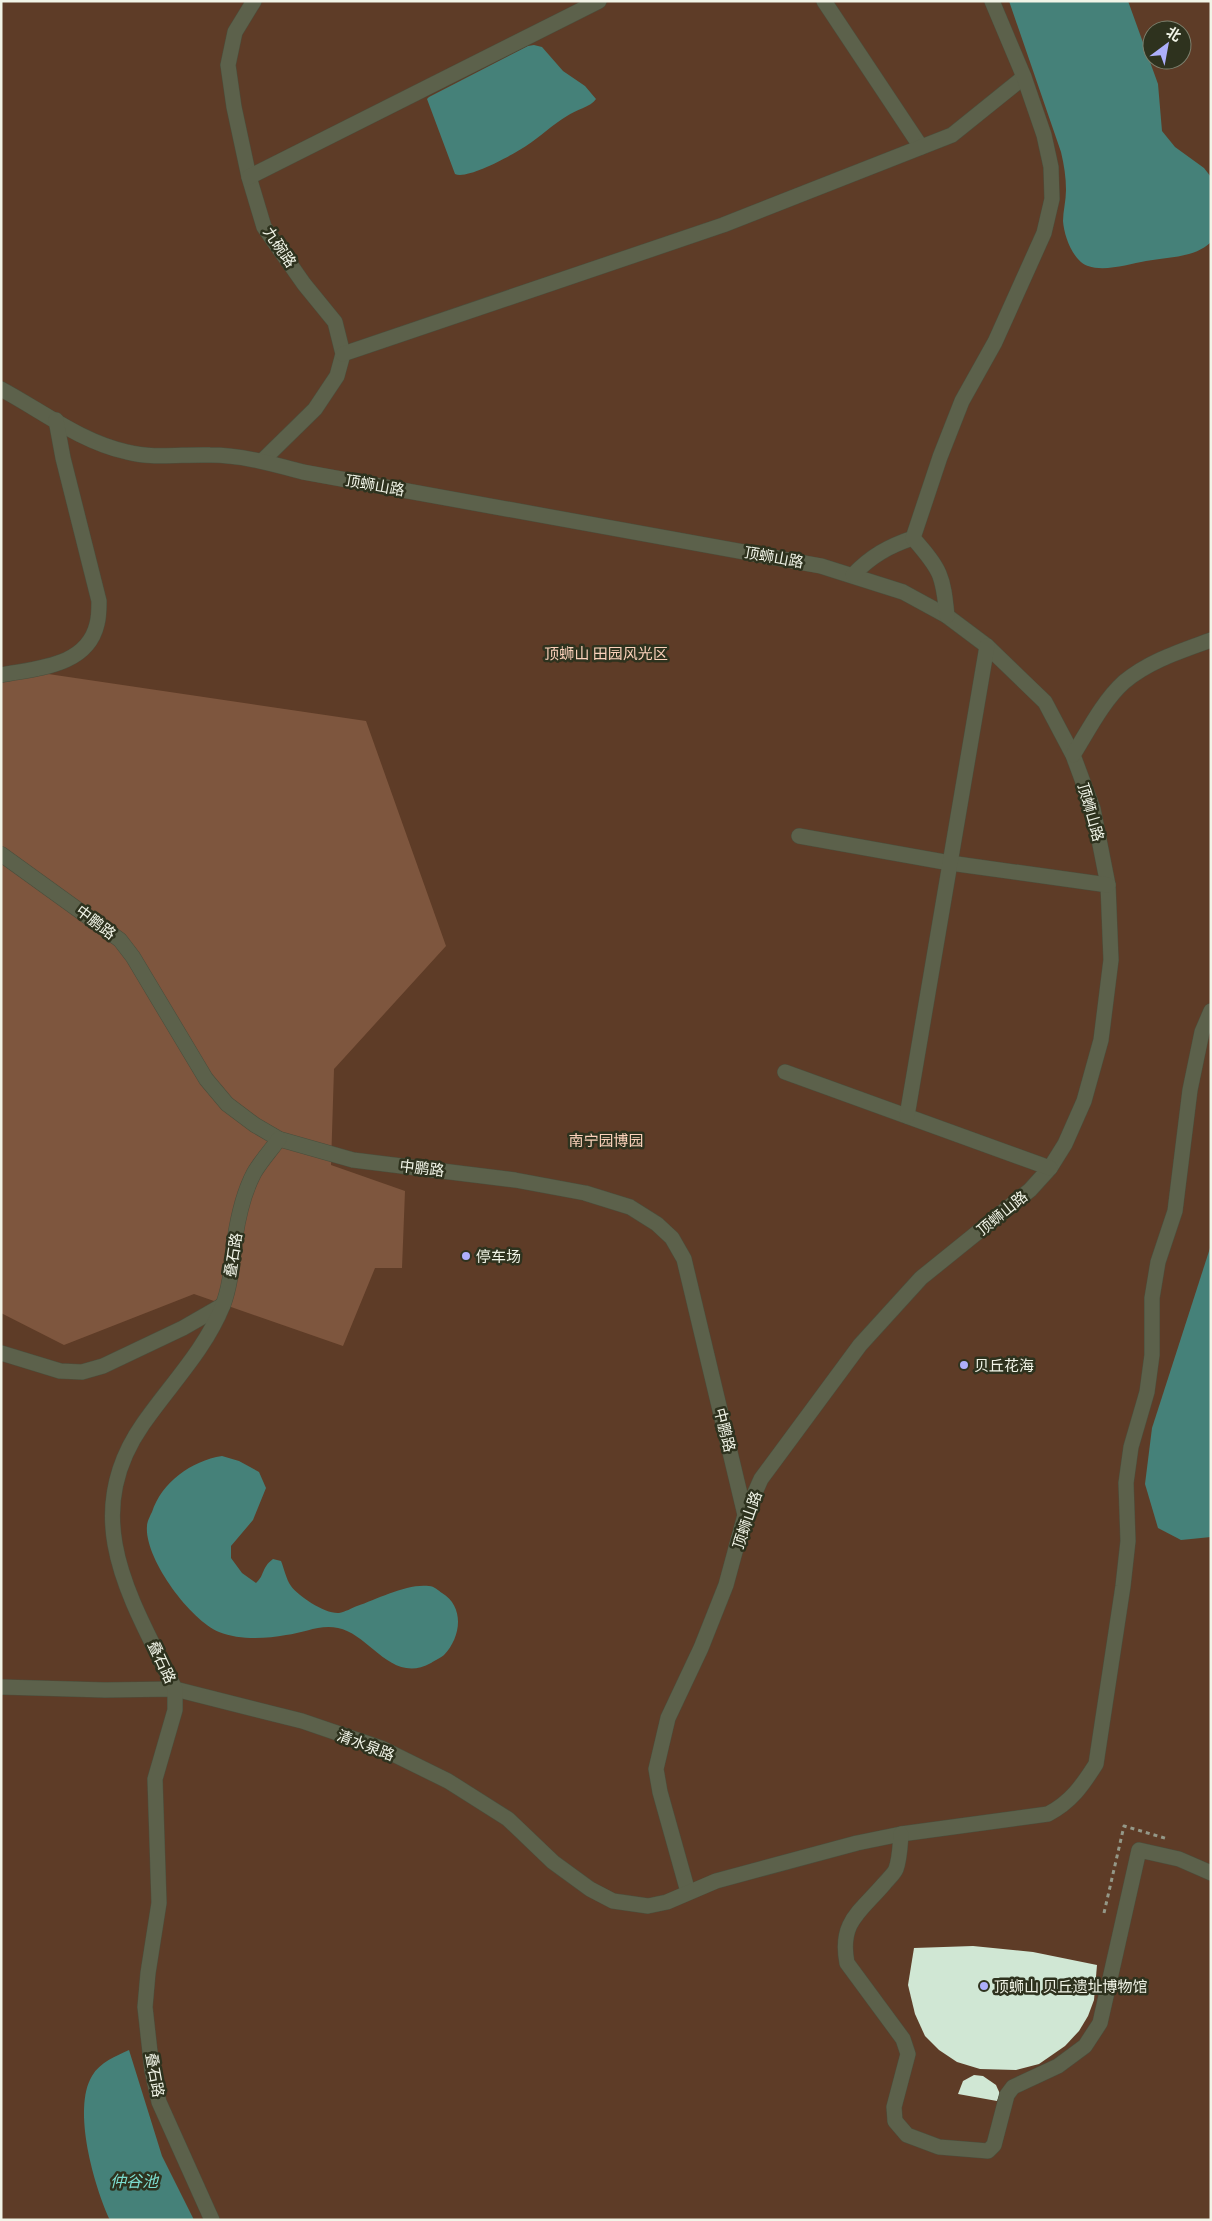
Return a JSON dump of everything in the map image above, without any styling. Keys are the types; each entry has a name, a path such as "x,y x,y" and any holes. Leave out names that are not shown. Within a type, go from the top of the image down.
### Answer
{"street":[{"name":"九碗路","path":"254,1 234,32 228,65 234,107 249,177 264,227 304,284 336,322 343,354 337,376 315,409 262,461"},
{"path":"249,177 599,1"},
{"path":"824,1 921,148"},
{"path":"913,538 940,457 962,401 995,342 1044,233 1052,199 1051,167 1044,135 1024,77 992,1"},
{"path":"343,354 723,225 952,136 1024,77"},
{"name":"顶蛳山路","path":"1,389 91,441 126,452 150,456 212,454 262,461 303,472 821,566 853,574 903,592 947,616 987,646 1045,702 1073,755 1093,809 1108,885 1111,960 1100,1040 1084,1101 1065,1144 1050,1168 1030,1190 921,1278 860,1345 761,1479 746,1515 726,1585 701,1648 668,1718 656,1769 660,1792 688,1892"},
{"path":"1,675 70,660 86,645 97,626 99,601 63,458 56,420"},
{"path":"853,574 868,560 891,545 913,538"},
{"path":"913,538 934,562 944,582 947,616"},
{"path":"1073,755 1101,711 1123,683 1149,665 1211,640"},
{"path":"907,1116 987,646"},
{"path":"799,836 950,863 1108,885"},
{"name":"中鹏路","path":"1,854 120,940 133,957 206,1079 227,1104 255,1125 279,1139 353,1160 515,1180 584,1192 630,1207 657,1224 672,1238 684,1259 746,1515"},
{"name":"清水泉路","path":"1,1687 105,1690 175,1689 302,1721 381,1748 448,1781 508,1818 554,1862 590,1889 613,1901 648,1906 667,1902 716,1881 785,1861 901,1834 1048,1814 1065,1805 1084,1784 1096,1764 1124,1586 1128,1541 1126,1483 1131,1447 1147,1392 1152,1355 1152,1298 1158,1262 1175,1211 1190,1090 1202,1032 1211,1011"},
{"path":"785,1072 1050,1168"},
{"name":"叠石路","path":"212,2220 159,2102 152,2070 146,2007 148,1973 159,1903 155,1779 175,1710 175,1689 121,1574 114,1538 112,1513 114,1488 128,1448 143,1424 172,1388 223,1305 232,1270 236,1238 244,1201 254,1174 279,1139"},
{"path":"1,1352 60,1371 82,1372 103,1366 183,1328 223,1305"},
{"path":"901,1834 896,1870 856,1914 846,1930 844,1948 847,1963 903,2039 908,2054 894,2107 895,2120 907,2135 939,2147 988,2151 994,2145 1007,2096 1013,2087 1058,2066 1085,2046 1100,2023 1138,1850 1180,1859 1211,1873"}],"green space":[{"name":"南宁园博园","path":"1,1 1211,1 1211,2220 1,2220"}],"shaded area":[{"path":"1,667 366,721 446,946 334,1069 331,1165 405,1191 402,1268 375,1268 343,1346 194,1294 64,1345 1,1313"}],"water":[{"path":"1009,1 1128,1 1142,40 1142,70 1153,70 1158,84 1162,131 1175,147 1204,168 1211,177 1211,242 1189,254 1117,267 1095,268 1083,263 1070,247 1064,227 1066,185 1061,152"},
{"path":"528,46 542,47 563,71 585,86 596,99 594,102 570,114 526,146 502,160 470,173 455,174 427,99"},
{"path":"1211,1245 1211,1537 1181,1540 1158,1528 1145,1484 1152,1428"},
{"path":"222,1456 239,1461 259,1472 266,1488 253,1520 231,1546 231,1558 242,1573 256,1583 269,1562 273,1559 281,1561 289,1583 299,1595 312,1604 333,1613 346,1611 402,1589 421,1586 433,1587 449,1599 457,1614 457,1631 450,1648 444,1655 431,1663 417,1668 404,1668 392,1663 350,1632 338,1628 325,1627 293,1634 243,1638 219,1632 195,1615 183,1602 161,1570 148,1539 147,1524 157,1501 170,1482 199,1463"},
{"name":"仲谷池","path":"129,2050 162,2156 194,2220 110,2220 104,2205 92,2168 88,2148 84,2108 86,2090 92,2076 99,2067"}],"building":[{"path":"973,1946 1033,1952 1097,1965 1094,2000 1088,2016 1079,2031 1065,2046 1039,2064 1016,2070 980,2069 957,2062 939,2050 925,2036 915,2014 908,1985 914,1948"},
{"path":"974,2075 983,2076 996,2085 1000,2094 997,2101 958,2094 963,2081"}],"place":[{"name":"停车场","path":"466,1256"},
{"name":"贝丘花海","path":"964,1365"},
{"name":"顶蛳山 贝丘遗址博物馆","path":"984,1986"}],"park label":[{"name":"顶蛳山 田园风光区","path":"606,653"}]}
